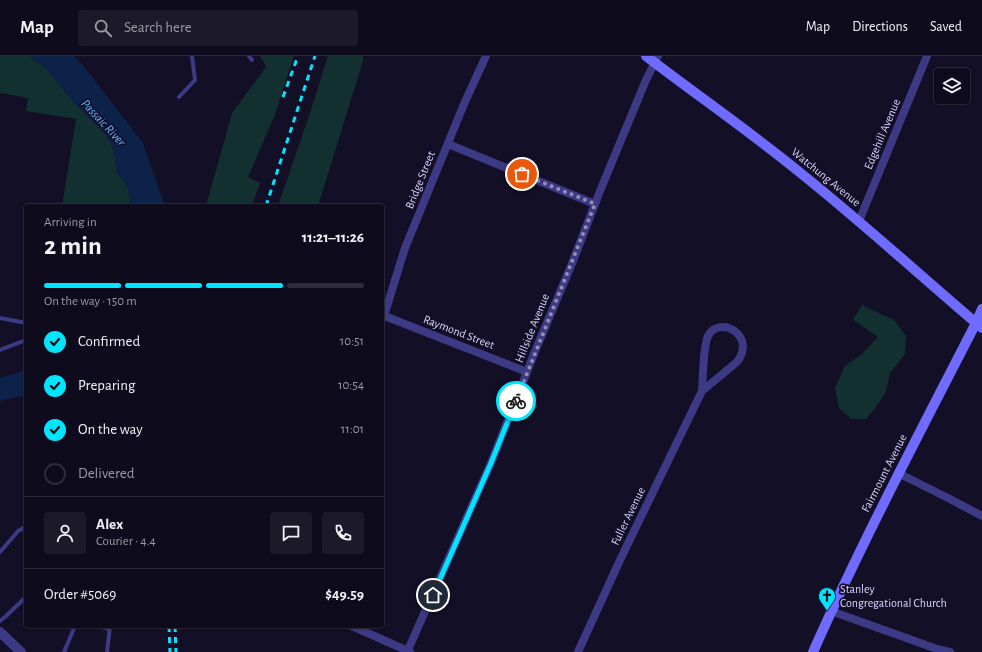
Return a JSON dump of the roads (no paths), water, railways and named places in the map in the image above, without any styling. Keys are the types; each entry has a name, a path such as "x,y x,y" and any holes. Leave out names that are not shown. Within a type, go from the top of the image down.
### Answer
{"main road":[{"name":"Watchung Avenue","path":"653,58 802,174 859,221 979,325"},
{"name":"Fairmount Avenue","path":"813,652 898,473 979,325 982,309"}],"street":[{"name":"Bridge Street","path":"384,313 405,248 486,56"},
{"name":"Edgehill Avenue","path":"859,221 927,56"},
{"name":"Hillside Avenue","path":"408,652 491,463 646,80 653,58"},
{"path":"448,144 595,204"},
{"name":"Raymond Street","path":"384,316 527,372"},
{"name":"Fuller Avenue","path":"578,652 626,547 702,391 704,357 708,337 712,331 717,328 724,327 736,332 742,343 743,350 741,356 737,362 702,391"},
{"path":"898,473 982,516"},
{"path":"831,612 937,649 950,652"},
{"path":"356,628 408,652"},
{"path":"0,632 21,652"}],"lane":[{"path":"179,97 195,80 192,56"},
{"path":"0,318 24,323"},
{"path":"0,350 24,341"},
{"path":"0,552 18,531 24,528"},
{"path":"0,621 24,599"},
{"path":"64,652 74,628"},
{"path":"107,652 110,628"}],"water":[{"name":"Passaic River","path":"30,56 74,56 83,65 143,143 164,204 131,204 128,187 117,171 114,151 106,135 70,98 48,70"},
{"path":"24,371 24,395 0,401 0,378"}],"railway":[{"path":"283,97 298,56"},
{"path":"267,204 315,56"},
{"path":"169,628 170,652"},
{"path":"175,628 176,652"}],"place":[{"name":"Stanley Congregational Church","path":"827,611"}]}
